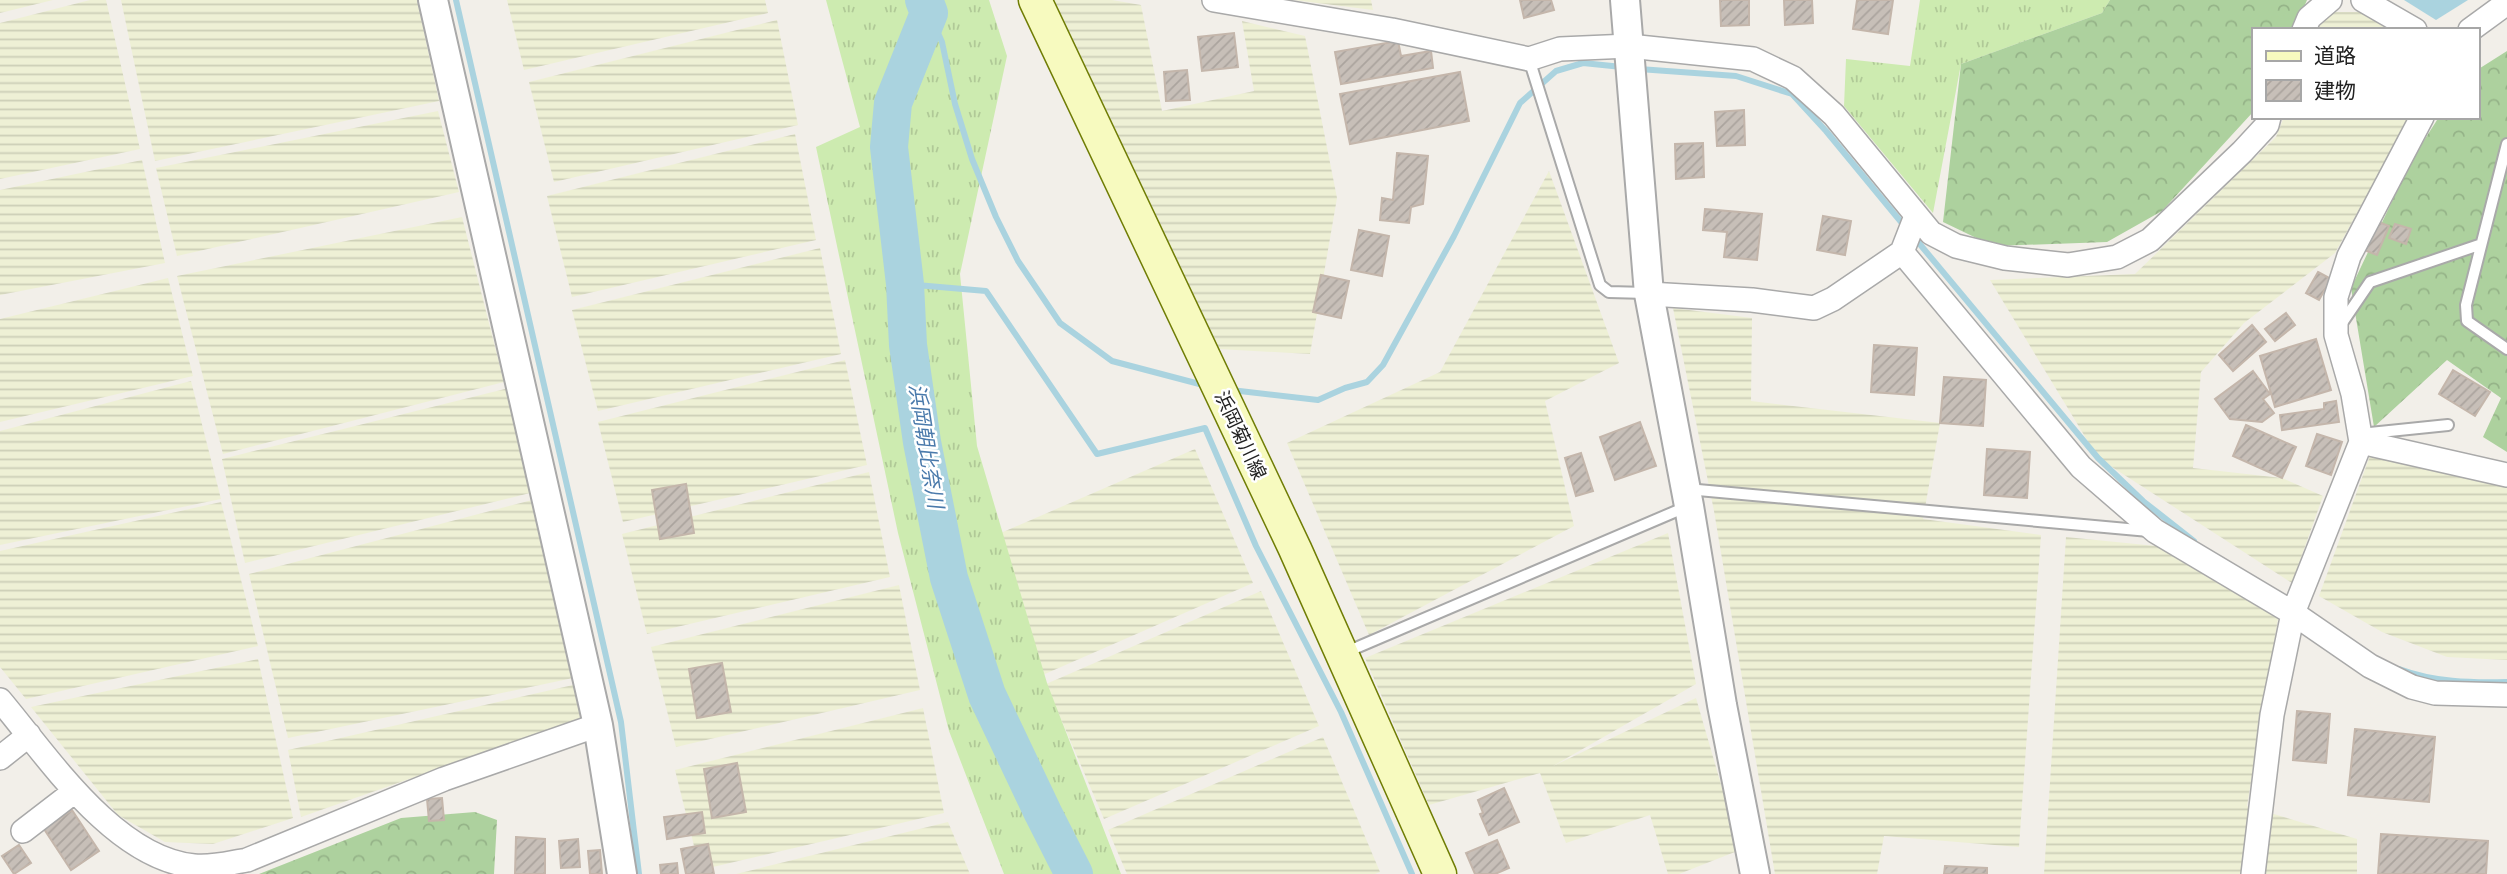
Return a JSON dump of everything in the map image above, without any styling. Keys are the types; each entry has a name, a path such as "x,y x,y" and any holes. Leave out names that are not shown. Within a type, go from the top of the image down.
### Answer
{"main road":[{"name":"浜岡菊川線","path":"1035,0 1289,537 1440,874"}],"street":[{"path":"433,0 598,725 622,874"},
{"path":"1214,0 1392,30 1529,59 1560,49 1629,46 1753,59 1793,78 1835,115 1931,233 1956,246 2005,258 2068,265 2117,257 2150,240 2242,152 2267,125 2268,119"},
{"path":"1625,0 1649,294 1755,874"},
{"path":"2305,28 2309,18 2330,0"},
{"path":"2363,0 2412,28"},
{"path":"2473,28 2507,3"},
{"path":"2253,874 2272,715 2293,613 2361,438 2353,394 2336,331 2336,297 2349,256 2421,119"},
{"path":"1649,294 1752,299 1814,308 1833,299 1902,252 1916,216"},
{"path":"1902,252 2081,467 2155,531 2293,613 2370,666 2412,687 2435,694 2507,695"},
{"path":"2361,438 2507,475"},
{"path":"0,700 75,791 119,834 147,852 192,866 219,866 247,860 444,779 598,725"},
{"path":"0,758 29,735"},
{"path":"23,831 75,791"}],"lane":[{"path":"1529,59 1600,285 1609,292 1649,294"},
{"path":"2507,144 2479,245 2466,305 2467,321 2507,349"},
{"path":"2336,331 2370,282 2479,245"},
{"path":"2361,438 2448,425"},
{"path":"1342,654 1687,498 2155,531"}],"green space":[{"path":"0,0 53,0 0,13"},
{"path":"90,0 106,0 140,149 0,179 0,23"},
{"path":"121,0 417,0 439,101 155,161"},
{"path":"507,0 765,0 768,13 524,70"},
{"path":"826,0 989,0 1007,56 960,274 977,446 1047,683 1121,874 1004,874 949,731 898,533 816,147 860,127"},
{"path":"1048,0 1112,0 1141,5 1162,111 1254,91 1242,21 1305,36 1337,198 1310,354 1218,349"},
{"path":"1294,0 1371,0 1373,10"},
{"path":"1920,0 2110,0 2102,13 1961,64 1933,213 1844,106 1846,59 1910,66"},
{"path":"2110,0 2307,0 2295,28 2252,28 2252,113 2162,211 2107,242 1993,246 1943,222 1961,64 2102,13"},
{"path":"2325,12 2359,12 2395,28 2319,28"},
{"path":"777,20 798,125 554,182 529,82"},
{"path":"2507,51 2507,452 2483,437 2501,398 2447,360 2374,427 2351,288 2412,159 2438,119 2479,119 2479,69"},
{"path":"438,111 459,192 177,256 156,168"},
{"path":"2283,119 2409,119 2335,253 2244,323 2201,372 2193,468 2282,478 2323,496 2292,583 2098,458 1990,280 2135,274 2276,137"},
{"path":"795,134 816,240 572,297 547,196"},
{"path":"142,160 165,263 0,295 0,190"},
{"path":"1549,171 1619,363 1545,401 1574,526 1369,635 1287,443 1440,372"},
{"path":"462,217 504,382 223,454 177,276"},
{"path":"820,248 841,354 598,411 572,310"},
{"path":"168,278 193,376 0,422 0,319"},
{"path":"1673,308 1752,318 1751,401 1940,423 1923,519 2041,535 2019,847 1884,836 1877,874 1775,874 1714,511"},
{"path":"845,360 867,465 623,522 598,422"},
{"path":"191,381 221,499 0,545 0,431"},
{"path":"509,388 530,493 245,563 222,459"},
{"path":"1195,449 1253,583 1038,677 980,542"},
{"path":"2371,453 2507,481 2507,660 2447,657 2382,632 2319,596"},
{"path":"869,472 890,577 647,634 622,534"},
{"path":"532,500 573,678 288,738 249,574"},
{"path":"221,502 258,646 26,699 0,667 0,551"},
{"path":"1668,533 1696,684 1553,766 1696,698 1740,850 1679,874 1668,874 1650,815 1566,843 1540,773 1429,805 1365,658"},
{"path":"2066,537 2156,546 2278,619 2247,806 2357,839 2357,874 2044,874"},
{"path":"899,585 920,690 676,747 651,647"},
{"path":"1261,591 1319,726 1104,819 1046,684"},
{"path":"258,659 293,818 213,844 165,842 118,815 31,707"},
{"path":"573,685 583,718 301,817 288,750"},
{"path":"923,708 944,813 700,870 675,770"},
{"path":"1323,737 1380,872 1127,874 1108,830"},
{"path":"475,812 497,820 494,874 259,874 401,818"},
{"path":"948,822 970,874 736,874"}],"water":[{"path":"2404,0 2468,0 2436,20"}],"building":[{"path":"1520,0 1551,0 1554,10 1524,18"},
{"path":"1720,0 1749,0 1749,25 1721,26"},
{"path":"1784,0 1812,0 1813,23 1785,25"},
{"path":"1857,0 1893,0 1888,34 1853,29"},
{"path":"1234,33 1238,67 1202,71 1198,37"},
{"path":"1398,41 1401,56 1431,51 1433,68 1341,84 1335,52"},
{"path":"1187,70 1190,100 1166,101 1164,72"},
{"path":"1460,72 1469,121 1350,144 1340,94"},
{"path":"1744,110 1745,145 1717,146 1715,112"},
{"path":"1703,143 1704,177 1676,179 1675,144"},
{"path":"1397,153 1428,156 1423,204 1411,207 1409,223 1380,220 1382,198 1393,200"},
{"path":"1705,209 1762,214 1757,260 1724,257 1727,232 1703,230"},
{"path":"1823,216 1851,221 1845,255 1817,250"},
{"path":"2376,221 2389,226 2377,255 2364,250"},
{"path":"2395,224 2411,229 2406,244 2389,238"},
{"path":"1359,230 1389,236 1382,276 1351,270"},
{"path":"2318,272 2331,279 2319,300 2306,293"},
{"path":"1321,275 1349,281 1341,318 1313,312"},
{"path":"2286,313 2295,325 2275,341 2265,329"},
{"path":"2252,325 2266,342 2233,371 2219,355"},
{"path":"2316,339 2331,390 2275,407 2260,356"},
{"path":"1874,345 1917,348 1914,395 1871,392"},
{"path":"2453,370 2490,392 2475,416 2439,394"},
{"path":"2253,371 2270,394 2263,399 2274,413 2262,422 2230,419 2215,399"},
{"path":"1944,377 1986,380 1983,426 1940,423"},
{"path":"2336,401 2339,422 2282,430 2280,415 2324,409 2324,403"},
{"path":"1640,422 1656,466 1615,480 1600,437"},
{"path":"2246,425 2296,447 2282,478 2233,456"},
{"path":"2317,434 2342,442 2331,475 2306,466"},
{"path":"1987,449 2030,452 2027,498 1984,495"},
{"path":"1581,453 1593,491 1576,496 1565,458"},
{"path":"686,484 694,533 660,539 652,490"},
{"path":"722,663 731,712 697,718 689,669"},
{"path":"2297,711 2330,714 2326,763 2293,760"},
{"path":"2355,729 2435,737 2429,802 2348,795"},
{"path":"737,763 746,812 712,818 704,769"},
{"path":"1504,788 1519,822 1489,835 1480,814 1483,813 1478,800"},
{"path":"442,798 444,820 429,821 427,799"},
{"path":"72,810 99,851 71,870 44,829"},
{"path":"702,812 705,833 667,839 664,817"},
{"path":"2381,834 2488,841 2486,874 2378,874"},
{"path":"516,837 545,839 545,874 515,874"},
{"path":"578,839 580,867 561,868 559,841"},
{"path":"1497,840 1509,868 1495,874 1475,874 1466,853"},
{"path":"708,844 714,874 686,874 681,849"},
{"path":"19,845 31,863 14,874 2,856"},
{"path":"600,850 602,874 590,874 588,851"},
{"path":"677,863 678,874 661,874 660,865"},
{"path":"1945,866 1987,868 1987,874 1944,874"}],"waterway":[{"path":"456,0 621,722 639,874"},
{"name":"浜岡朝比奈川","path":"924,0 929,13 893,103 889,147 905,284 908,345 922,442 949,578 987,695 1074,874"},
{"path":"929,13 942,42 955,104 972,159 996,217 1018,261 1060,323 1112,361 1207,386"},
{"path":"1231,390 1318,400 1367,382 1383,365 1454,236 1520,103 1556,71 1583,63 1622,67"},
{"path":"1639,69 1736,76 1792,94 1906,228"},
{"path":"1913,236 2098,458 2143,501 2194,541"},
{"path":"905,284 986,291 1097,454 1205,428 1256,546 1341,712 1412,874"},
{"path":"2399,669 2452,681 2507,682"}]}
